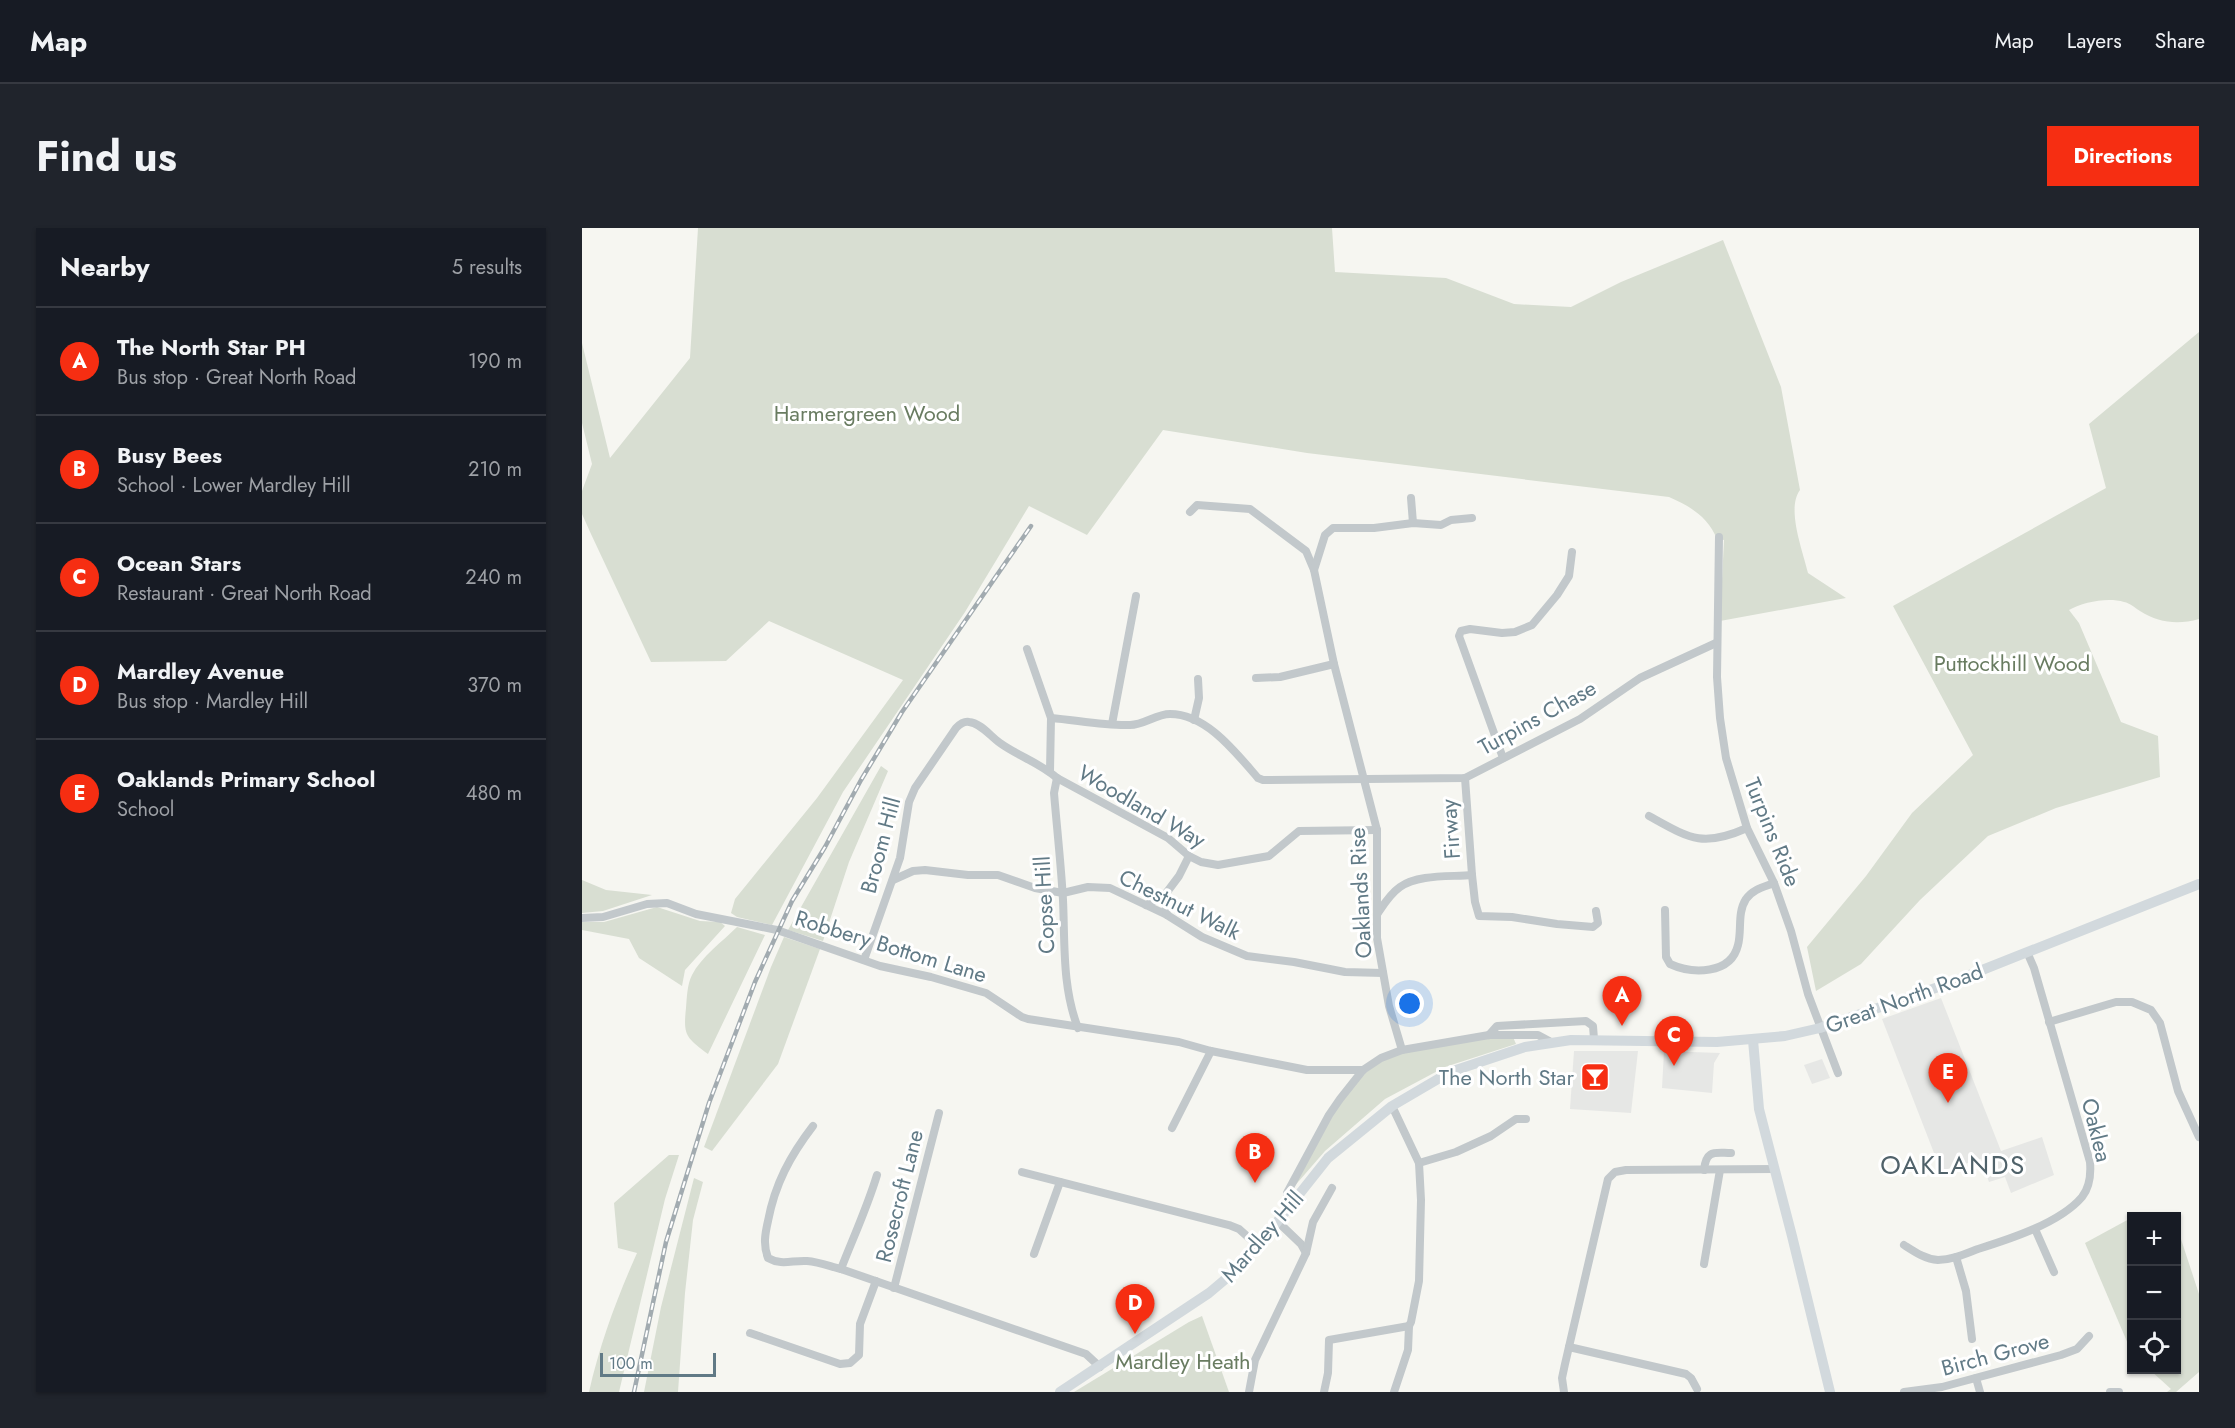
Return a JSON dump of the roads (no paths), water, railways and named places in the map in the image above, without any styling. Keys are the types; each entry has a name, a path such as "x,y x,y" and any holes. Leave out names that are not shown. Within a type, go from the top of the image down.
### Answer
{"main road":[{"name":"Great North Road","path":"1392,1106 1450,1072 1525,1047 1551,1042 1594,1039 1717,1042 1785,1036 1820,1028 1947,984 2199,884"},
{"path":"1753,1040 1759,1109 1830,1392"},
{"name":"Mardley Hill","path":"1060,1392 1209,1293 1228,1277 1258,1246 1328,1158 1392,1106"}],"street":[{"path":"1411,498 1413,523"},
{"path":"1190,512 1197,505 1250,510 1306,551 1314,570"},
{"name":"Oaklands Rise","path":"1402,1050 1377,938 1377,830 1334,664 1314,570 1325,535 1334,528 1374,528 1413,523 1441,525 1451,520 1472,518"},
{"name":"Turpins Ride","path":"1719,537 1716,643 1720,718 1726,758 1747,828 1774,883 1791,931 1808,994 1838,1073"},
{"path":"1503,758 1459,636 1461,631 1470,629 1502,633 1515,632 1532,625 1557,595 1569,576 1572,552"},
{"path":"1112,724 1136,596"},
{"name":"Turpins Chase","path":"1194,720 1226,743 1258,778 1365,780 1465,778 1580,718 1640,678 1716,643"},
{"path":"1027,649 1051,718 1050,771"},
{"path":"1257,678 1280,677 1334,664"},
{"path":"1051,718 1137,724 1170,714 1194,720 1198,698 1198,679"},
{"name":"Woodland Way","path":"969,722 983,729 1001,744 1050,771 1057,778 1168,838 1189,856 1201,862 1218,865 1269,856 1299,831 1377,830"},
{"name":"Broom Hill","path":"864,960 893,880 904,840 909,802 915,788 956,728 969,722"},
{"name":"Copse Hill","path":"1057,778 1054,793 1063,893 1065,970 1070,1008 1078,1028"},
{"name":"Firway","path":"1377,915 1389,897 1402,886 1428,879 1472,875 1465,778"},
{"path":"1649,816 1682,834 1697,839 1724,837 1747,828"},
{"path":"1146,905 1164,896 1179,876 1189,856"},
{"name":"Chestnut Walk","path":"893,880 918,870 968,875 991,874 1011,878 1035,888 1063,893 1098,887 1110,888 1167,915 1202,937 1247,956 1345,972 1383,973"},
{"path":"1472,875 1479,916 1512,917 1593,927 1598,923 1596,911"},
{"path":"1665,910 1666,957 1670,964 1691,971 1710,970 1721,966 1731,958 1738,947 1740,917 1746,899 1753,891 1774,883"},
{"path":"1164,896 1167,915"},
{"name":"Robbery Bottom Lane","path":"582,918 603,917 647,904 667,903 696,914 777,930 880,966 931,977 986,993 1022,1017 1078,1028 1164,1039 1307,1070 1358,1069 1363,1071"},
{"name":"Oaklea","path":"1904,1245 1921,1256 1934,1259 1956,1257 2035,1229 2073,1205 2086,1191 2091,1174 2090,1162 2034,968 2027,952"},
{"path":"2049,1022 2116,1002 2132,1002 2151,1010 2160,1023 2178,1090 2199,1137"},
{"path":"1489,1035 1497,1026 1586,1021 1593,1026 1594,1039"},
{"path":"1292,1202 1287,1196 1290,1186 1329,1115 1363,1071 1381,1058 1402,1050 1489,1035 1541,1035 1551,1042"},
{"path":"1521,1035 1525,1047"},
{"path":"1172,1128 1211,1051"},
{"path":"1392,1106 1419,1163 1421,1200 1419,1281 1412,1322 1409,1326 1407,1350 1394,1392"},
{"name":"Rosecroft Lane","path":"894,1288 939,1113"},
{"path":"1419,1163 1456,1152 1491,1136 1516,1119 1526,1119"},
{"path":"813,1126 797,1147 781,1175 770,1209 765,1239 768,1258 784,1264 802,1260 841,1269 1086,1354 1100,1367"},
{"path":"1704,1170 1706,1159 1712,1153 1731,1153"},
{"path":"1564,1392 1562,1378 1610,1176 1615,1172 1626,1170 1774,1169"},
{"path":"1704,1264 1720,1170"},
{"path":"1022,1172 1229,1225 1239,1229 1258,1246"},
{"path":"841,1269 851,1241 863,1219 877,1175"},
{"path":"1034,1254 1060,1182"},
{"path":"1249,1392 1255,1360 1306,1253 1313,1222 1332,1188"},
{"path":"1277,1221 1301,1244 1306,1253"},
{"path":"2035,1229 2054,1272"},
{"path":"1956,1257 1966,1291 1972,1339"},
{"path":"750,1333 840,1364 850,1363 859,1355 860,1324 876,1281"},
{"path":"1324,1392 1328,1373 1329,1340 1409,1326"},
{"name":"Birch Grove","path":"1904,1392 1942,1387 2069,1352 2077,1349 2089,1336"},
{"path":"1569,1347 1686,1374 1699,1391"},
{"path":"1976,1378 1980,1392"},
{"path":"2110,1392 2119,1392"}],"railway":[{"path":"634,1392 666,1242 709,1103 755,982 792,901 902,712 1031,526"}],"place":[{"name":"The North Star PH","path":"1622,1026"},
{"name":"Ocean Stars","path":"1674,1066"},
{"name":"The North Star","path":"1595,1077"},
{"name":"Oaklands Primary School","path":"1948,1103"},
{"name":"Busy Bees","path":"1255,1183"},
{"name":"Mardley Avenue","path":"1135,1334"}],"district":[{"name":"OAKLANDS","path":"1953,1165"}],"park label":[{"name":"Harmergreen Wood","path":"867,413"},
{"name":"Puttockhill Wood","path":"2012,663"},
{"name":"Mardley Heath","path":"1183,1361"}]}
